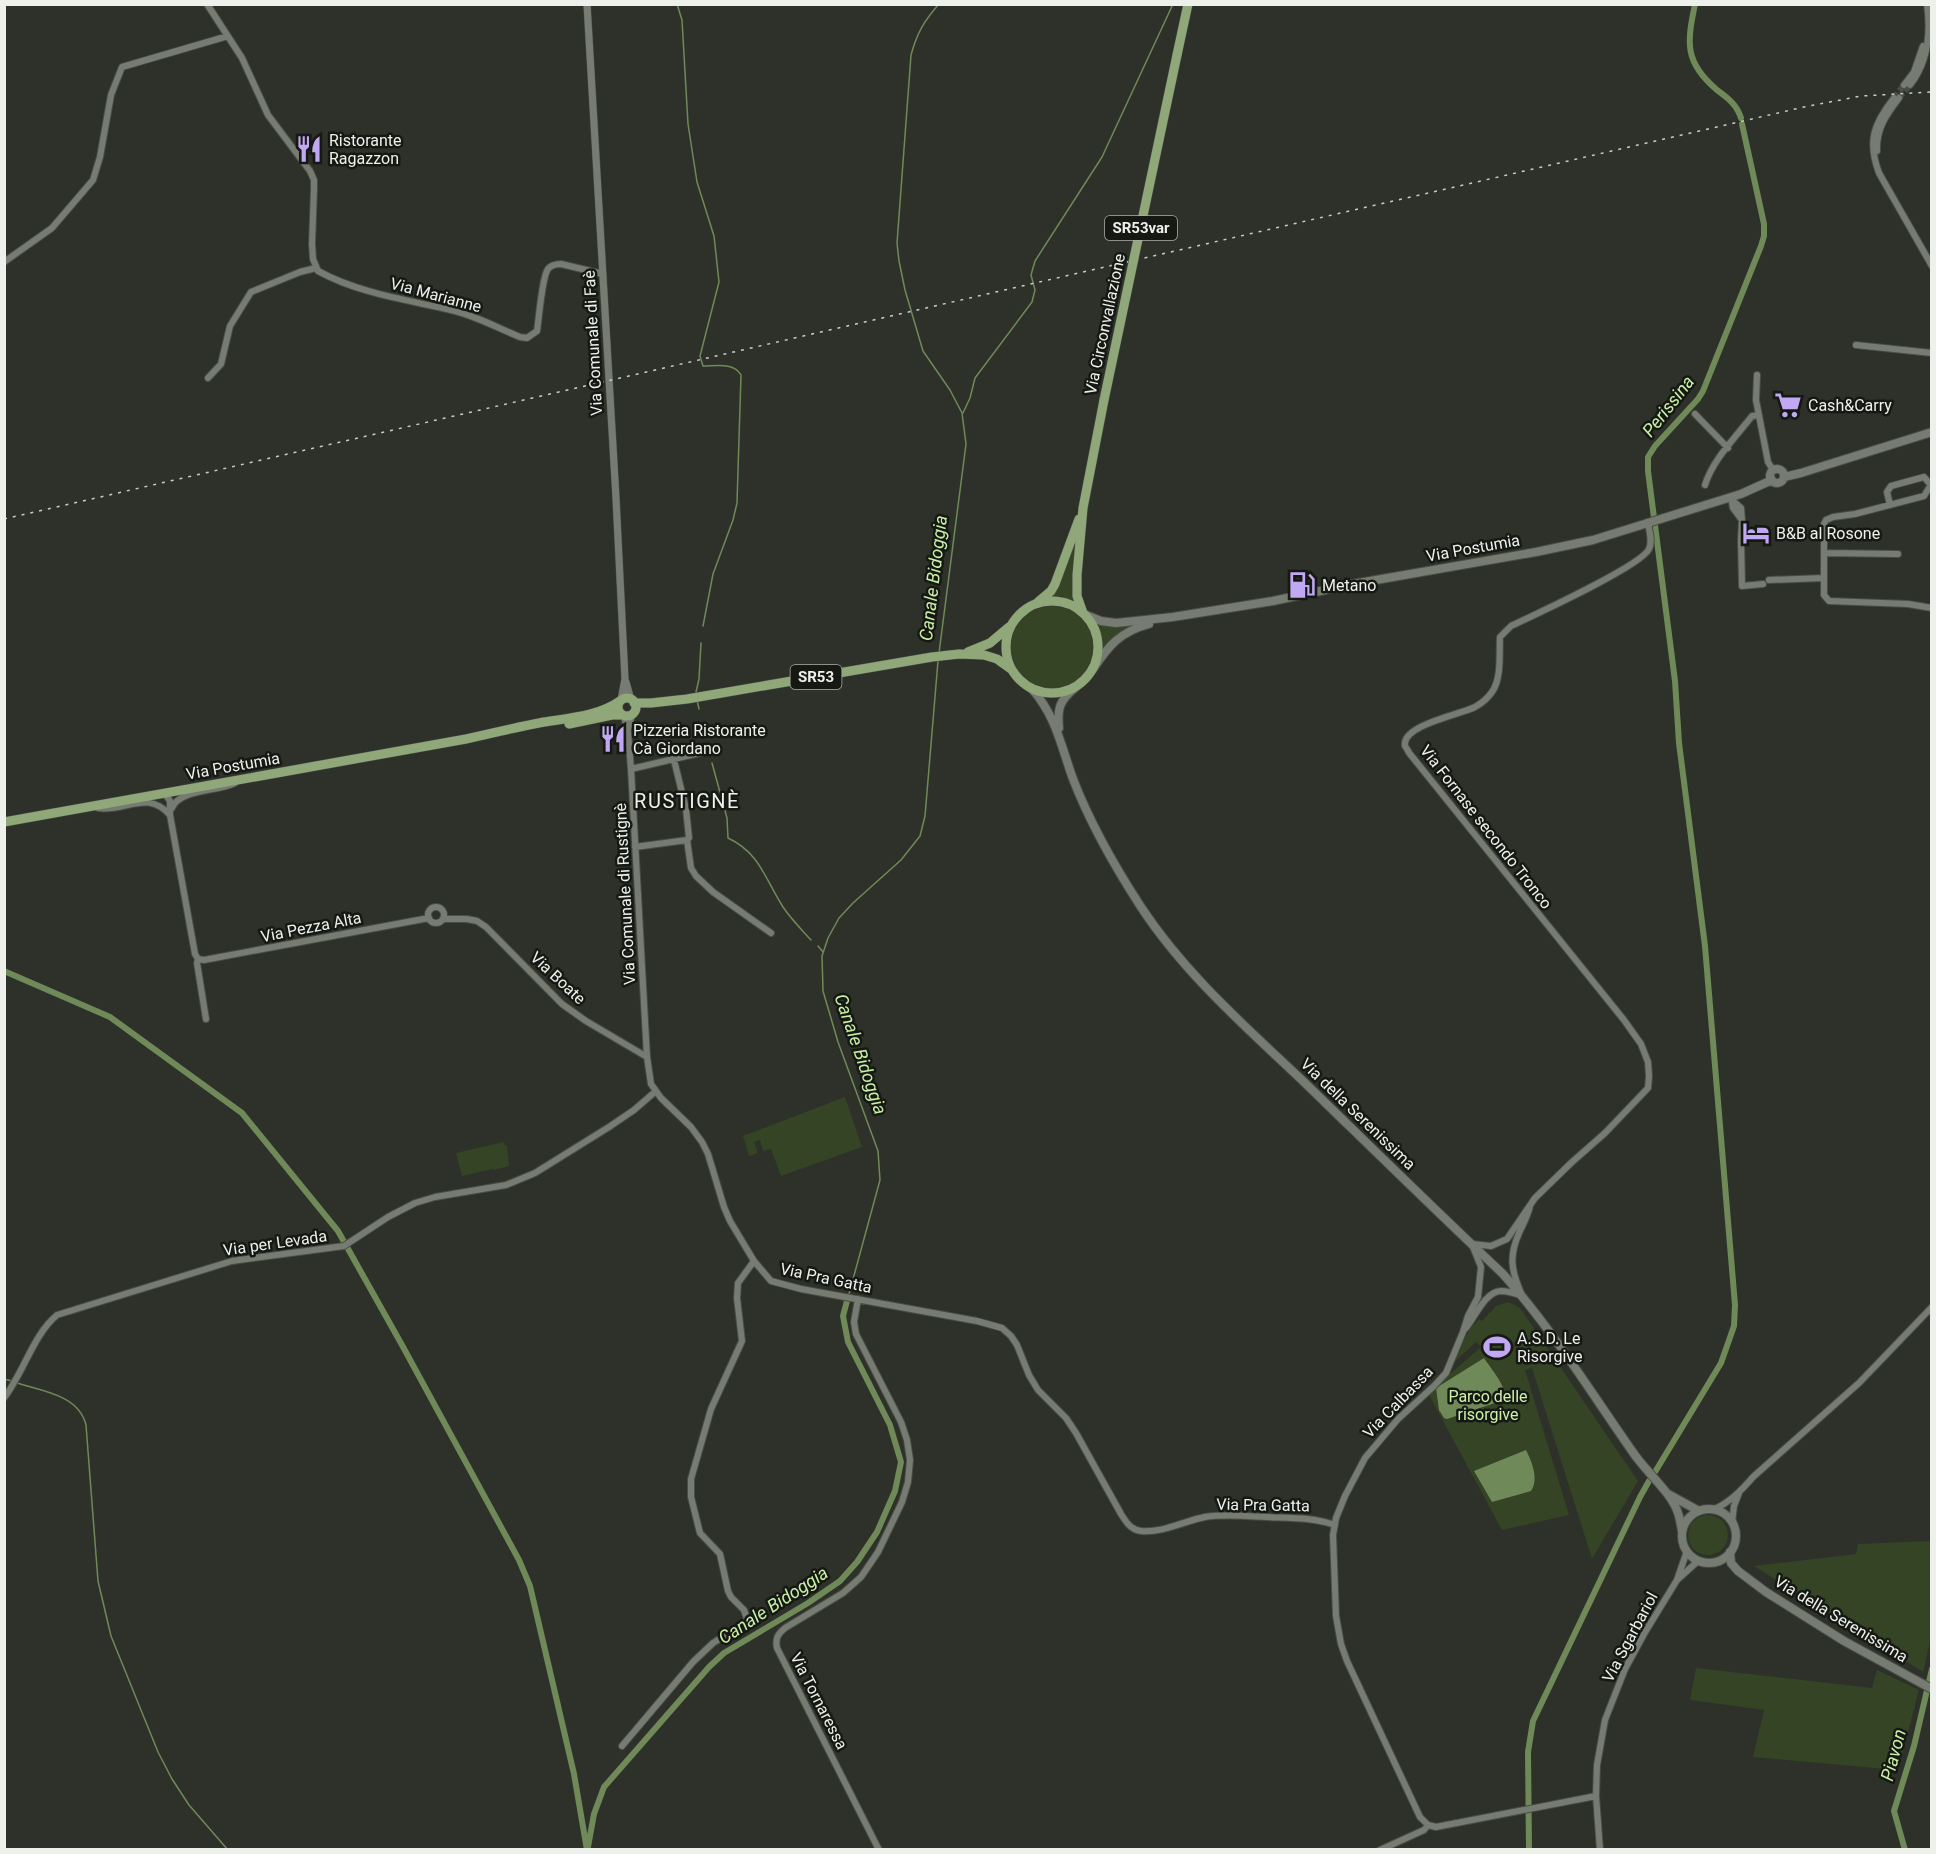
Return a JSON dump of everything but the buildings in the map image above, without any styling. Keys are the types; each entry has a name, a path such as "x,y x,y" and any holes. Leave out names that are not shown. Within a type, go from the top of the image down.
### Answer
{"main road":[{"name":"Via Circonvallazione","path":"1084,614 1077,596 1083,508 1188,4"},
{"path":"1784,477 1781,470 1773,470 1770,476 1778,483 1784,477 1932,431"},
{"name":"Via Postumia","path":"1084,614 1101,621 1116,623 1173,617 1273,601 1365,582 1536,552 1593,540 1731,499 1772,480"},
{"name":"Via Circonvallazione","path":"1037,603 1051,591 1055,584 1083,508"},
{"path":"1037,603 1059,601 1069,604 1084,614 1094,628 1098,642 1098,655 1093,669 1086,679 1063,698 1058,712 1060,740"},
{"name":"SR53","path":"1011,625 1025,609 1037,603"},
{"name":"Via Postumia","path":"1093,669 1108,647 1119,637 1139,626 1173,617"},
{"path":"1011,625 1006,640 1011,669"},
{"name":"Via Postumia","path":"4,822 466,739 608,709 694,698 959,654 977,650 990,643 1011,625"},
{"name":"Via Postumia","path":"959,654 992,657 1011,669"},
{"name":"SR53","path":"1011,669 1032,689"},
{"path":"1032,689 1053,693 1064,692 1076,687"},
{"path":"1032,689 1047,708 1060,740"},
{"name":"Via Postumia","path":"466,739 612,715 627,707"},
{"name":"Via della Serenissima","path":"1060,740 1092,824 1140,906 1176,953 1224,1006 1503,1274 1522,1295 1553,1336 1634,1455 1664,1491 1678,1512 1682,1531"},
{"name":"Via della Serenissima","path":"1664,1491 1699,1511"},
{"path":"1730,1552 1712,1563 1698,1561 1687,1551 1682,1531 1691,1516 1699,1511 1713,1510 1721,1512 1732,1523 1735,1538 1730,1552 1731,1563 1738,1571"},
{"name":"Via della Serenissima","path":"1712,1563 1738,1571 1766,1592 1844,1641 1931,1689"}],"street":[{"path":"207,4 242,58 268,115 306,164 314,180 312,244 316,268 251,292 230,326 220,363 208,378"},
{"name":"Via Comunale di Faè","path":"587,4 627,707"},
{"path":"1907,85 1919,72 1925,57 1929,20 1927,4"},
{"path":"4,262 52,228 93,180 100,157 111,95 122,68 228,36"},
{"path":"1897,98 1883,119 1878,137 1878,158 1884,181 1932,266"},
{"name":"Via Marianne","path":"316,268 318,272 339,281 402,300 467,314 527,338 537,331 544,277 549,267 561,264 603,274"},
{"path":"1856,345 1932,353"},
{"path":"1757,375 1756,400 1768,462 1773,470"},
{"path":"1695,414 1728,448"},
{"path":"1705,484 1708,473 1752,416 1759,415"},
{"path":"1890,505 1887,492 1891,486 1924,477 1931,483 1924,496 1890,505 1855,514 1830,518 1824,524 1824,595 1829,601 1908,604 1932,608"},
{"path":"1731,499 1741,508 1742,586 1824,578"},
{"name":"Via Fornase secondo Tronco","path":"1471,1244 1491,1246 1511,1235 1523,1213 1535,1198 1605,1133 1648,1088 1648,1062 1641,1044 1624,1020 1410,754 1405,746 1406,741 1408,736 1424,724 1452,717 1483,702 1495,687 1500,637 1504,632 1511,626 1623,570 1642,557 1651,546 1648,522"},
{"path":"1824,553 1898,554"},
{"name":"Via Comunale di Rustignè","path":"627,707 647,1057"},
{"path":"631,769 708,751"},
{"path":"674,760 686,809 691,868 713,892 771,933"},
{"path":"170,815 174,803 184,796 225,788 241,780"},
{"path":"165,794 170,801 170,815 195,954 198,959 206,1019"},
{"path":"92,807 108,809 153,802 162,806 170,815"},
{"path":"635,846 687,840"},
{"path":"436,907 441,909 443,918 439,923 434,923 429,918 429,911 436,907"},
{"name":"Via Pezza Alta","path":"198,959 204,960 429,918"},
{"name":"Via Boate","path":"443,918 477,921 486,927 562,1004 647,1057"},
{"name":"Via Pra Gatta","path":"647,1057 651,1084 702,1142 724,1207 753,1261 771,1281 801,1289 990,1323 1006,1332 1017,1345 1029,1375 1038,1390 1071,1425 1121,1514 1134,1529 1151,1530 1202,1518 1229,1515 1320,1520 1335,1525"},
{"name":"Via per Levada","path":"4,1398 15,1384 42,1329 57,1315 232,1261 346,1244 415,1203 435,1197 506,1185 535,1173 634,1110 656,1091"},
{"name":"Via Fornase secondo Tronco","path":"1522,1295 1512,1272 1513,1249 1530,1206"},
{"name":"Via Calbassa","path":"1335,1525 1345,1496 1365,1458 1398,1419 1446,1372 1478,1297 1481,1267 1471,1244"},
{"path":"622,1746 693,1662 713,1643 745,1623 747,1619 744,1610 728,1591 720,1554 700,1533 691,1497 691,1479 711,1409 742,1341 737,1298 738,1283 753,1261"},
{"name":"Via Calbassa","path":"1464,1329 1486,1299 1495,1292 1522,1295"},
{"name":"Via Tornaressa","path":"856,1299 854,1322 856,1334 901,1422 907,1440 910,1461 908,1482 902,1502 878,1552 861,1577 843,1593 785,1628 777,1635 776,1642 879,1850"},
{"path":"1713,1510 1726,1504 1739,1493 1753,1477 1859,1383 1932,1307"},
{"path":"1732,1523 1734,1506 1739,1493"},
{"path":"1335,1525 1333,1535 1336,1616 1341,1644 1420,1816 1428,1825 1436,1827 1596,1796"},
{"name":"Via Sgarbariol","path":"1600,1850 1596,1796 1597,1765 1605,1719 1625,1670 1677,1580 1687,1551"},
{"name":"Via Sgarbariol","path":"1677,1580 1698,1561"},
{"path":"1380,1850 1424,1830 1428,1825"}],"green space":[{"path":"1079,527 1077,603 1061,596 1049,597"},
{"path":"1052,606 1068,609 1081,618 1090,631 1093,647 1090,663 1081,676 1068,685 1052,688 1036,685 1023,676 1014,663 1011,647 1014,631 1023,618 1036,609"},
{"path":"1095,621 1147,621 1103,650 1101,635"},
{"path":"845,1097 862,1147 781,1176 771,1149 763,1151 760,1140 754,1142 758,1153 749,1156 743,1136"},
{"path":"504,1142 507,1146 509,1166 462,1176 456,1153"},
{"name":"Parco delle risorgive","path":"1508,1302 1520,1308 1638,1481 1592,1559 1532,1368 1525,1370 1569,1515 1502,1530 1428,1393 1481,1347 1476,1342 1451,1365 1470,1329 1479,1319 1482,1321 1496,1306"},
{"path":"1708,1515 1722,1521 1728,1535 1722,1549 1708,1555 1694,1549 1688,1535 1694,1521"},
{"path":"1931,1541 1931,1638 1923,1672 1754,1566 1856,1554 1858,1544"},
{"path":"1696,1668 1872,1688 1877,1670 1919,1690 1898,1770 1753,1757 1764,1710 1690,1700"}],"shaded area":[{"path":"1484,1358 1504,1390 1504,1400 1447,1419 1444,1418 1439,1410 1436,1388"},
{"path":"1526,1450 1535,1476 1531,1491 1492,1502 1474,1471"}],"waterway":[{"path":"677,4 682,20 688,124 697,182 714,236 719,282 700,356 703,366 729,366 741,375 737,503 713,574 703,626"},
{"name":"Canale Bidoggia","path":"939,4 922,28 911,55 897,243 905,290 923,351 950,390 962,413 966,444 939,653"},
{"path":"963,413 975,378 1032,302 1035,290 1031,275 1035,261 1102,157 1173,4"},
{"name":"Perissina","path":"1695,4 1690,30 1693,61 1706,80 1735,106 1741,118"},
{"path":"1655,1472 1721,1363 1734,1326 1735,1305 1705,946 1679,743 1675,681 1648,457 1703,391 1764,236 1764,224 1742,124"},
{"path":"696,692 701,643"},
{"name":"Canale Bidoggia","path":"849,1294 880,1180 878,1151 838,1042 823,991 822,956 828,938 839,918 901,860 920,836 925,816 938,661"},
{"path":"697,700 699,709"},
{"path":"712,763 727,818 728,838 739,844 755,859 783,907 811,940"},
{"name":"Canale Bidoggia","path":"818,946 823,952"},
{"path":"4,971 110,1017 242,1113 338,1231 519,1560 530,1586 574,1774 587,1850"},
{"name":"Canale Bidoggia","path":"588,1847 594,1814 604,1787 709,1667 724,1653 808,1603 840,1581 857,1562 877,1532 895,1491 901,1462 890,1425 848,1342 843,1316 848,1297"},
{"path":"4,1379 12,1381"},
{"path":"17,1383 58,1396 76,1407 82,1415 86,1425 98,1581 111,1636 158,1752 172,1779 189,1805 228,1850"},
{"path":"1529,1850 1528,1752 1533,1721 1649,1481"},
{"name":"Piavon","path":"1905,1850 1894,1811 1914,1746 1932,1669"}],"tunnel":[{"path":"1894,98 1904,85"},
{"path":"1899,98 1910,85"}],"railway":[{"path":"4,519 1804,107 1861,96 1932,92"}],"place":[{"name":"Ristorante Ragazzon","path":"309,149"},
{"name":"Cash&Carry","path":"1788,405"},
{"name":"B&B al Rosone","path":"1756,533"},
{"name":"Metano","path":"1302,585"},
{"name":"Pizzeria Ristorante Cà Giordano","path":"613,739"},
{"name":"A.S.D. Le Risorgive","path":"1497,1347"}],"district":[{"name":"RUSTIGNÈ","path":"687,801"}]}
